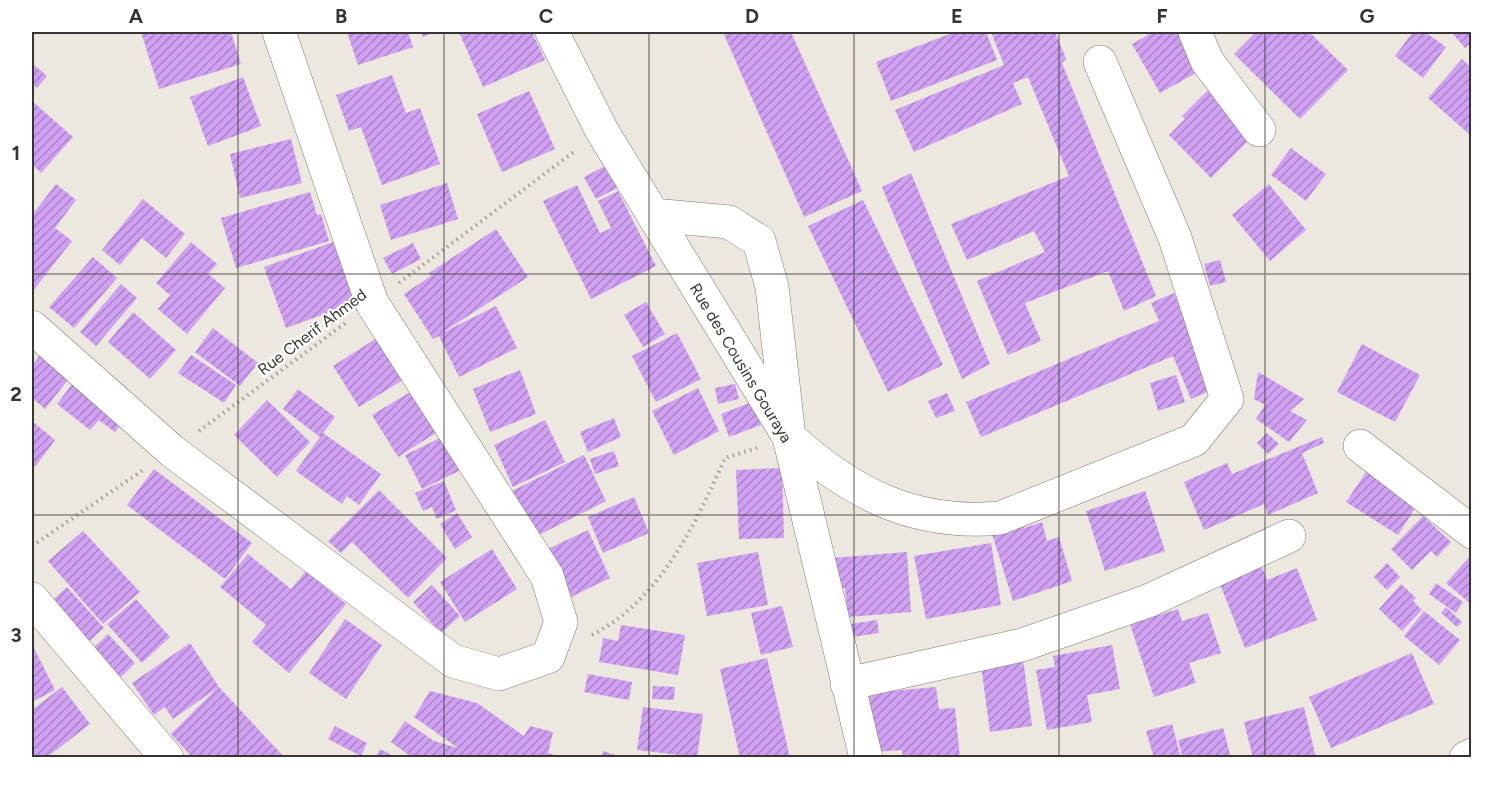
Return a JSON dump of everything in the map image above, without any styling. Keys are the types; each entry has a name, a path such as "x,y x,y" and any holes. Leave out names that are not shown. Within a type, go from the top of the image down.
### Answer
{"street":[{"path":"32,327 172,451 453,661 500,674 548,657 561,622 547,576 372,303 279,32"},
{"name":"Rue des Cousins Gouraya","path":"552,32 602,131 789,437 866,758"},
{"path":"1195,32 1207,61 1259,130"},
{"path":"653,215 729,222 759,241 772,287 789,437 823,468 860,491 924,515 972,521 1000,518 1194,440 1227,399 1175,238 1100,62"},
{"path":"1360,446 1472,532"},
{"path":"847,684 1022,645 1148,601 1289,536"},
{"path":"32,599 167,758"},
{"path":"1466,758 1472,755"}],"path":[{"name":"Rue Cherif Ahmed","path":"32,546 172,451 602,131"},
{"path":"548,657 603,629 638,604 695,526 725,458 789,437"}],"building":[{"path":"141,32 231,32 241,64 159,89"},
{"path":"347,32 408,32 413,47 358,65"},
{"path":"421,32 436,32 423,37"},
{"path":"459,32 532,32 545,60 483,87"},
{"path":"723,32 791,32 862,191 804,217"},
{"path":"955,32 986,32 997,60 891,101 876,62"},
{"path":"991,32 1055,32 1066,59 1062,63 1156,296 1124,311 1108,271 1025,303 1041,341 1008,355 977,281 1045,252 1034,231 967,260 951,224 1069,176 1028,77 1013,83 1022,104 914,152 895,110 1004,65"},
{"path":"1153,32 1191,32 1210,65 1160,93 1132,44"},
{"path":"1256,32 1309,32 1348,70 1300,119 1234,54"},
{"path":"1413,32 1425,32 1446,47 1423,78 1395,56"},
{"path":"1451,32 1472,32 1472,42 1465,48"},
{"path":"1462,59 1472,68 1472,131 1469,134 1428,98"},
{"path":"32,63 47,76 37,88 32,83"},
{"path":"392,75 406,113 420,108 440,164 382,185 361,127 349,131 336,95"},
{"path":"243,77 261,126 208,146 190,97"},
{"path":"1214,84 1259,130 1211,178 1169,135 1185,119 1182,116"},
{"path":"529,91 555,149 502,172 477,114"},
{"path":"32,101 73,137 41,173 32,164"},
{"path":"291,139 302,183 240,198 230,154"},
{"path":"1291,148 1326,174 1306,201 1271,175"},
{"path":"607,165 619,187 596,199 584,177"},
{"path":"911,173 990,364 962,379 882,187"},
{"path":"447,183 458,219 391,240 380,205"},
{"path":"56,184 76,200 55,228 72,241 33,291 32,215"},
{"path":"1269,184 1306,230 1270,261 1232,215"},
{"path":"577,185 600,233 611,228 598,201 618,191 656,266 591,299 543,201"},
{"path":"310,192 317,215 321,214 329,241 236,268 221,218"},
{"path":"143,199 185,234 166,258 142,238 120,265 102,250"},
{"path":"863,200 943,365 888,392 808,226"},
{"path":"496,229 528,277 440,334 496,306 517,348 459,377 439,336 433,339 404,294 431,276 429,273"},
{"path":"191,242 217,264 208,274 225,288 187,334 158,309 170,295 156,283"},
{"path":"333,242 355,303 286,328 264,267"},
{"path":"413,243 421,259 392,274 383,258"},
{"path":"93,257 117,278 74,328 49,307"},
{"path":"1220,260 1226,282 1210,286 1204,264"},
{"path":"121,284 137,298 96,346 80,332"},
{"path":"1174,293 1214,389 1191,399 1173,356 981,437 966,402 1159,321 1151,303"},
{"path":"646,302 665,334 643,347 624,315"},
{"path":"133,312 176,350 150,379 108,342"},
{"path":"213,328 258,363 240,386 195,352"},
{"path":"677,333 701,379 656,402 632,356"},
{"path":"380,336 406,378 359,407 333,366"},
{"path":"48,344 78,367 45,409 32,398 32,366"},
{"path":"1362,344 1420,375 1395,422 1337,392"},
{"path":"191,355 236,385 224,403 178,373"},
{"path":"520,370 536,414 490,432 473,389"},
{"path":"81,372 125,419 115,432 99,420 90,430 57,404"},
{"path":"1258,372 1304,399 1290,411 1307,420 1289,442 1256,419 1265,405 1254,399"},
{"path":"1176,375 1185,402 1158,411 1150,383"},
{"path":"735,384 739,399 718,404 715,388"},
{"path":"417,388 442,429 398,457 372,415"},
{"path":"698,388 719,431 674,455 652,411"},
{"path":"298,389 335,417 323,433 381,474 359,505 347,496 342,504 296,471 320,437 283,409"},
{"path":"947,393 955,411 936,418 928,401"},
{"path":"267,400 310,442 277,477 234,435"},
{"path":"752,402 761,425 729,437 721,414"},
{"path":"614,418 621,437 588,452 580,432"},
{"path":"545,420 565,462 513,487 494,445"},
{"path":"32,421 55,440 35,467 32,465"},
{"path":"1267,433 1279,444 1268,454 1257,443"},
{"path":"442,437 459,471 422,489 405,455"},
{"path":"1322,437 1324,443 1302,453 1318,493 1268,515 1264,504 1204,530 1184,482 1227,463 1232,474"},
{"path":"614,451 619,466 595,474 590,459"},
{"path":"584,455 606,501 535,537 512,491"},
{"path":"1370,466 1421,499 1398,535 1346,502"},
{"path":"782,468 784,538 739,539 736,470"},
{"path":"154,469 252,543 225,579 127,505"},
{"path":"444,481 456,510 437,519 432,507 423,511 415,493"},
{"path":"379,490 447,558 408,598 352,542 341,553 328,541"},
{"path":"1145,491 1165,551 1105,571 1086,511"},
{"path":"634,497 649,533 603,553 588,517"},
{"path":"457,513 472,537 455,549 440,524"},
{"path":"1020,514 1024,528 1042,522 1047,541 1059,537 1072,581 1013,601 989,524"},
{"path":"1423,516 1451,542 1437,557 1431,551 1412,570 1391,549"},
{"path":"588,530 610,578 571,597 548,549"},
{"path":"83,531 140,592 103,624 48,561"},
{"path":"991,543 1001,605 926,619 914,556"},
{"path":"492,549 517,589 465,622 440,582"},
{"path":"758,552 768,605 707,616 697,563"},
{"path":"907,552 911,612 848,617 845,588 834,589 832,558"},
{"path":"248,554 291,589 306,571 346,604 289,673 252,642 266,625 220,587"},
{"path":"1472,554 1472,605 1446,583"},
{"path":"1387,563 1400,577 1387,590 1374,577"},
{"path":"1262,567 1267,580 1297,568 1317,620 1245,648 1220,584"},
{"path":"1436,583 1463,602 1456,613 1429,594"},
{"path":"1401,584 1416,598 1413,601 1422,610 1402,631 1379,609"},
{"path":"432,585 460,616 441,633 413,602"},
{"path":"67,587 104,628 82,648 45,607"},
{"path":"136,599 170,637 142,663 107,624"},
{"path":"782,606 793,647 761,655 751,613"},
{"path":"1446,607 1462,622 1457,627 1441,613"},
{"path":"1178,609 1182,621 1208,613 1221,653 1189,663 1196,683 1154,697 1130,624"},
{"path":"1424,611 1460,640 1439,665 1404,636"},
{"path":"345,619 382,645 346,699 309,673"},
{"path":"877,620 879,633 852,637 850,624"},
{"path":"621,625 685,635 678,675 599,662 603,638 618,641"},
{"path":"108,634 135,663 121,677 93,648"},
{"path":"190,643 219,687 285,758 193,758 171,734 217,688 173,719 165,707 154,715 132,683"},
{"path":"1112,645 1120,689 1087,695 1092,722 1047,730 1036,670 1055,667 1053,656"},
{"path":"34,648 55,690 32,702 32,649"},
{"path":"1412,653 1434,704 1331,748 1309,697"},
{"path":"767,658 790,758 740,758 720,669"},
{"path":"1023,659 1032,726 990,732 981,665"},
{"path":"588,674 632,682 629,700 584,692"},
{"path":"653,686 675,687 674,700 652,699"},
{"path":"62,687 90,724 46,758 32,758 32,710"},
{"path":"936,687 939,709 955,708 960,758 903,758 902,750 874,752 869,693"},
{"path":"430,691 477,703 524,736 530,726 553,732 548,753 564,758 442,758 437,754 435,758 413,758 391,742 405,721 434,741 458,748 414,717"},
{"path":"643,707 703,714 697,757 637,750"},
{"path":"1304,707 1316,758 1253,758 1244,722"},
{"path":"1172,724 1181,758 1154,758 1146,731"},
{"path":"335,726 367,743 361,756 328,739"},
{"path":"1223,728 1231,758 1183,758 1178,740"},
{"path":"380,749 397,758 375,758"},
{"path":"603,751 621,757 621,758 601,758"}]}
